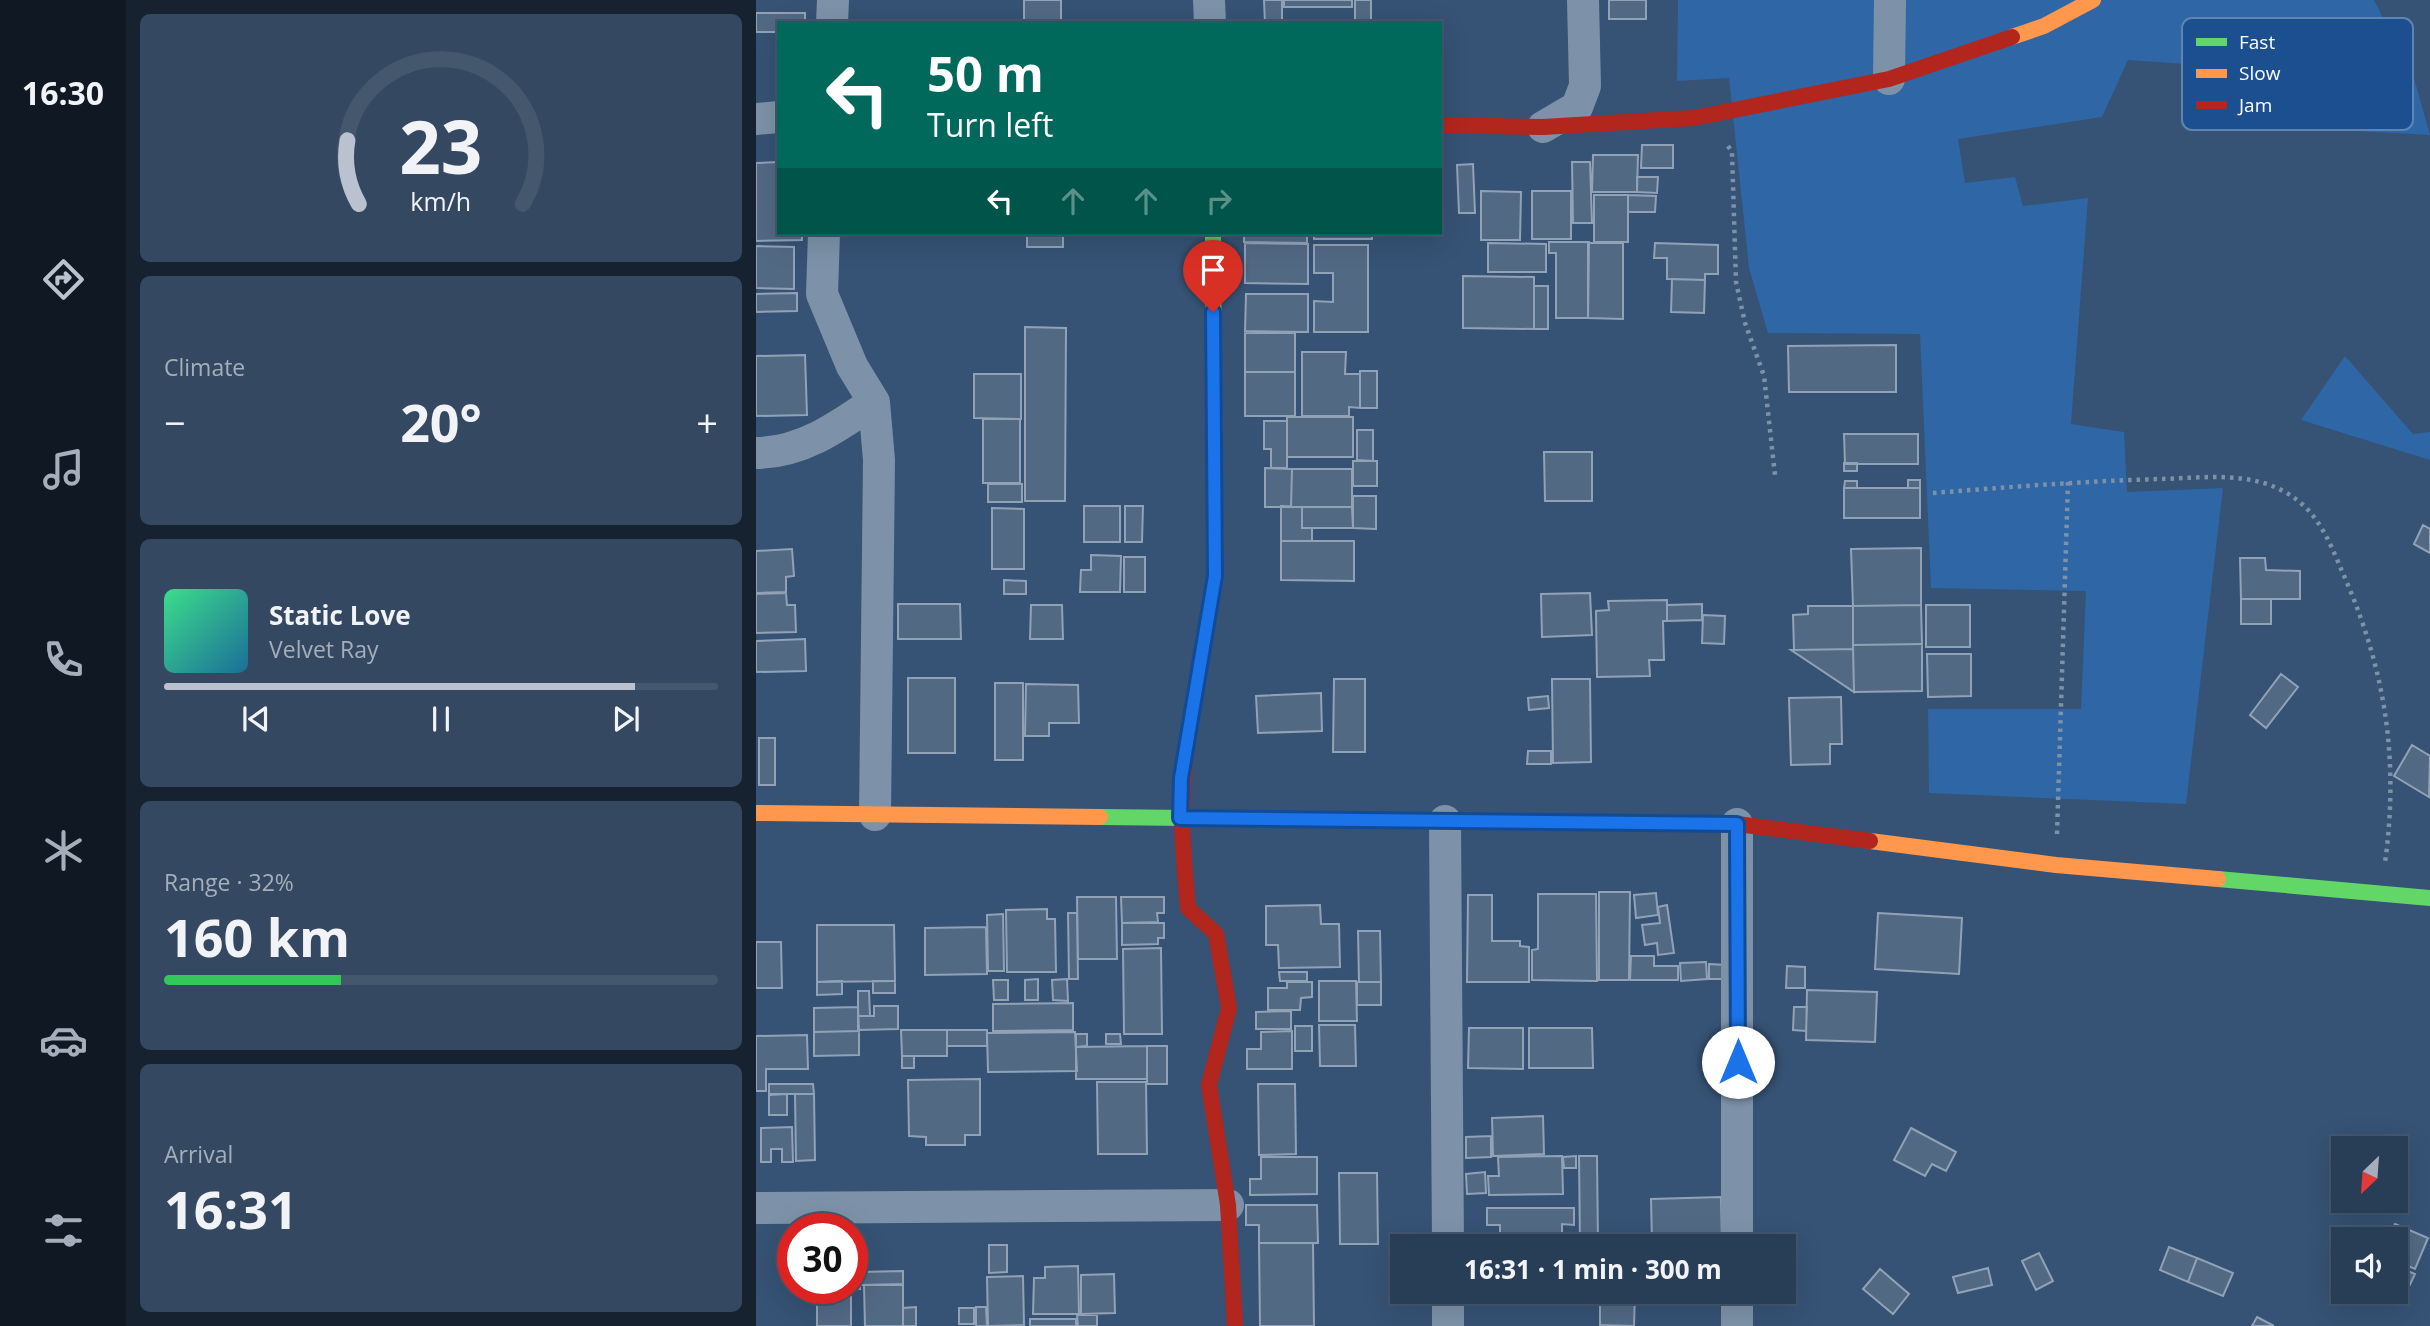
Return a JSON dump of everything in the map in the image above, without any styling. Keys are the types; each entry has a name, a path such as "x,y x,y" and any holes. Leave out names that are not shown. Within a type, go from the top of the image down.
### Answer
{"street":[{"path":"832,21 833,0"},
{"path":"1209,0 1210,21"},
{"path":"1543,127 1577,107 1585,86 1583,0"},
{"path":"1889,79 1890,0"},
{"path":"1442,125 1543,127 1694,118 1889,79 2044,26 2093,0"},
{"path":"756,120 777,117"},
{"path":"824,235 822,294 852,366 874,402 878,460 874,815"},
{"path":"1213,235 1215,576 1181,778 1180,818 1188,908 1216,934 1229,1008 1209,1085 1228,1205 1235,1326"},
{"path":"756,453 777,453 808,442 840,426 874,402"},
{"path":"756,813 1737,824 2056,865 2430,898"},
{"path":"1445,821 1448,1234"},
{"path":"1737,824 1737,1234"},
{"path":"756,1208 1228,1205"},
{"path":"1448,1304 1448,1326"},
{"path":"1737,1304 1737,1326"}],"path":[{"path":"1694,118 1720,135 1732,152 1736,282 1745,323 1764,376 1775,475"},
{"path":"1933,493 2068,482 2234,477 2275,488 2293,496 2312,511 2330,543 2363,620 2380,676 2392,807 2381,892"},
{"path":"2056,865 2068,482"}],"shaded area":[{"path":"1678,0 2374,0 2383,18 2182,18 2182,64 2128,60 2102,117 1958,139 1965,183 2015,177 2023,206 2088,198 2071,424 2124,432 2127,492 2223,488 2186,804 1929,793 1928,709 2081,709 2086,591 1931,588 1920,334 1768,333 1749,268 1729,78 1677,81"},
{"path":"2413,76 2430,135 2350,130 2413,130"},
{"path":"2345,356 2413,434 2430,432 2430,460 2301,420"}],"building":[{"path":"1024,0 1061,0 1061,21 1024,21"},
{"path":"1264,0 1282,0 1282,21 1265,21"},
{"path":"1284,0 1352,0 1352,7 1284,7"},
{"path":"1355,0 1371,0 1371,21 1355,21"},
{"path":"1609,0 1646,0 1646,19 1609,19"},
{"path":"756,13 805,13 805,21 777,21 777,32 756,32"},
{"path":"1642,145 1673,145 1673,168 1641,168"},
{"path":"1593,155 1638,155 1637,192 1592,192"},
{"path":"777,162 777,235 802,235 802,240 756,241 756,163"},
{"path":"1572,162 1590,162 1592,223 1573,223"},
{"path":"1473,164 1475,213 1459,213 1457,165"},
{"path":"1637,177 1658,177 1657,193 1637,192"},
{"path":"1481,191 1521,192 1520,240 1481,240"},
{"path":"1532,191 1571,191 1571,239 1532,239"},
{"path":"1594,195 1628,195 1628,242 1594,242"},
{"path":"1628,195 1656,196 1655,212 1628,212"},
{"path":"1027,235 1063,235 1063,247 1027,247"},
{"path":"1244,235 1307,235 1307,243 1244,242"},
{"path":"1314,235 1372,235 1372,239 1314,239"},
{"path":"1549,242 1589,242 1588,318 1556,318 1556,253 1549,253"},
{"path":"1245,243 1308,244 1308,284 1245,283"},
{"path":"1488,243 1546,244 1546,272 1488,272"},
{"path":"1588,243 1623,243 1623,319 1588,318"},
{"path":"1655,243 1718,245 1718,274 1705,274 1705,280 1667,279 1667,258 1654,258"},
{"path":"1314,245 1368,245 1368,332 1314,332 1314,301 1333,302 1333,273 1314,273"},
{"path":"756,246 794,247 794,289 756,288"},
{"path":"1463,276 1534,277 1534,329 1463,328"},
{"path":"1672,279 1705,280 1704,313 1671,312"},
{"path":"1534,286 1548,286 1548,329 1534,329"},
{"path":"797,293 797,311 756,312 756,294"},
{"path":"1246,294 1308,294 1308,332 1245,331"},
{"path":"1025,327 1066,328 1065,501 1025,501"},
{"path":"1245,333 1295,333 1295,372 1245,372"},
{"path":"1896,345 1896,392 1789,392 1788,346"},
{"path":"1302,352 1346,352 1345,374 1360,374 1360,408 1349,407 1349,416 1302,416"},
{"path":"805,355 807,415 756,416 756,356"},
{"path":"1360,371 1377,371 1377,408 1360,408"},
{"path":"1245,372 1295,372 1295,416 1245,416"},
{"path":"974,374 1021,374 1021,419 974,418"},
{"path":"1287,417 1353,417 1353,457 1287,457"},
{"path":"983,419 1020,419 1020,483 983,483"},
{"path":"1264,421 1287,421 1287,468 1271,468 1271,449 1264,449"},
{"path":"1357,430 1373,430 1373,461 1357,460"},
{"path":"1844,434 1918,434 1918,464 1845,464"},
{"path":"1544,452 1592,452 1592,501 1545,501"},
{"path":"1353,461 1377,461 1377,486 1353,486"},
{"path":"1844,463 1857,463 1857,471 1844,471"},
{"path":"1265,468 1292,469 1291,507 1265,507"},
{"path":"1292,469 1352,469 1352,507 1291,507"},
{"path":"1908,480 1920,480 1920,488 1908,488"},
{"path":"1845,481 1857,481 1857,488 1844,488"},
{"path":"988,484 1022,484 1022,502 988,502"},
{"path":"1844,488 1920,488 1920,518 1844,518"},
{"path":"1353,496 1376,496 1376,529 1353,528"},
{"path":"1084,506 1120,506 1120,542 1084,542"},
{"path":"1125,506 1143,506 1142,542 1125,542"},
{"path":"1281,506 1302,507 1302,528 1312,528 1312,541 1281,541"},
{"path":"1302,507 1352,507 1353,528 1302,528"},
{"path":"992,508 1024,509 1024,569 992,569"},
{"path":"2423,525 2430,529 2430,553 2414,544"},
{"path":"1281,541 1354,541 1354,581 1281,580"},
{"path":"1921,548 1921,605 1853,606 1851,549"},
{"path":"792,549 794,576 786,577 786,592 756,593 756,551"},
{"path":"1091,555 1121,556 1120,592 1080,592 1081,570 1091,570"},
{"path":"1124,557 1145,557 1145,592 1124,592"},
{"path":"2240,558 2265,558 2266,570 2300,571 2300,599 2241,599"},
{"path":"1004,580 1026,581 1026,594 1004,594"},
{"path":"786,593 787,605 795,605 796,632 756,633 756,594"},
{"path":"1590,593 1592,635 1542,637 1541,594"},
{"path":"2241,599 2271,599 2271,624 2241,624"},
{"path":"1667,600 1667,621 1663,621 1664,660 1649,660 1650,676 1597,677 1596,611 1609,610 1608,601"},
{"path":"898,604 960,604 961,639 898,639"},
{"path":"1702,604 1702,620 1667,621 1667,605"},
{"path":"1031,605 1062,605 1063,639 1030,639"},
{"path":"1921,605 1922,644 1853,645 1853,606"},
{"path":"1926,605 1970,605 1970,647 1926,647"},
{"path":"1808,606 1853,606 1853,649 1794,650 1793,615 1808,614"},
{"path":"1703,615 1725,616 1724,644 1702,643"},
{"path":"805,639 806,671 756,672 756,641"},
{"path":"1922,644 1922,691 1854,692 1853,645"},
{"path":"1853,649 1854,692 1791,650 1794,650"},
{"path":"1927,654 1971,654 1971,696 1928,697"},
{"path":"2281,674 2298,687 2266,728 2250,715"},
{"path":"908,678 955,678 955,753 908,753"},
{"path":"1334,679 1365,679 1365,752 1333,752"},
{"path":"1552,679 1590,679 1591,762 1553,763"},
{"path":"995,683 1023,683 1023,760 995,760"},
{"path":"1026,684 1078,685 1079,723 1049,723 1049,736 1025,736"},
{"path":"1321,693 1322,731 1258,733 1256,696"},
{"path":"1548,696 1549,708 1529,710 1528,698"},
{"path":"1841,697 1842,744 1830,744 1830,764 1791,765 1789,698"},
{"path":"759,738 775,738 775,785 759,785"},
{"path":"2412,745 2430,756 2429,797 2394,776"},
{"path":"1528,751 1551,751 1551,764 1527,764"},
{"path":"1599,892 1630,892 1629,980 1599,980"},
{"path":"1656,893 1658,915 1636,918 1634,895"},
{"path":"1538,894 1596,894 1597,981 1532,980 1532,950 1538,949"},
{"path":"1468,895 1492,895 1492,941 1520,941 1520,946 1529,947 1529,982 1467,982"},
{"path":"1077,897 1116,897 1117,959 1078,959"},
{"path":"1121,897 1164,897 1164,913 1157,913 1158,922 1122,923"},
{"path":"1320,905 1321,924 1339,924 1340,967 1279,968 1278,945 1266,945 1266,906"},
{"path":"1667,905 1674,953 1658,955 1657,943 1645,945 1642,925 1660,923 1658,907"},
{"path":"1047,909 1047,919 1055,919 1056,972 1007,972 1006,910"},
{"path":"1068,913 1077,913 1078,979 1069,979"},
{"path":"1878,913 1962,918 1959,974 1875,969"},
{"path":"1003,914 1004,971 988,971 987,915"},
{"path":"1122,923 1164,923 1164,938 1158,938 1158,944 1122,945"},
{"path":"817,925 894,925 895,981 817,982"},
{"path":"986,927 987,974 925,975 925,928"},
{"path":"1358,931 1380,931 1381,982 1359,982"},
{"path":"756,942 781,942 782,988 756,988"},
{"path":"1161,948 1162,1034 1124,1034 1123,949"},
{"path":"1631,956 1654,956 1654,966 1678,966 1678,980 1630,980"},
{"path":"1706,962 1707,979 1681,981 1680,963"},
{"path":"1709,964 1727,965 1727,979 1709,979"},
{"path":"1787,966 1805,967 1805,988 1786,988"},
{"path":"1279,972 1307,972 1307,981 1280,981"},
{"path":"1038,979 1038,1000 1025,1000 1025,980"},
{"path":"1067,979 1068,1001 1053,1000 1052,980"},
{"path":"993,980 1008,980 1008,1000 994,1000"},
{"path":"842,981 842,994 817,995 817,982"},
{"path":"873,981 895,981 895,993 873,993"},
{"path":"1319,981 1356,981 1357,1021 1319,1021"},
{"path":"1287,982 1312,982 1312,997 1301,998 1300,1010 1268,1010 1268,988 1287,988"},
{"path":"1357,982 1381,982 1381,1005 1357,1005"},
{"path":"1807,990 1877,992 1875,1042 1806,1040"},
{"path":"858,991 869,991 870,1016 858,1016"},
{"path":"1073,1003 1073,1030 993,1031 993,1004"},
{"path":"874,1006 898,1006 898,1029 858,1030 858,1016 874,1016"},
{"path":"858,1007 859,1031 814,1032 814,1008"},
{"path":"1794,1007 1807,1007 1806,1031 1793,1030"},
{"path":"1291,1011 1291,1029 1256,1029 1256,1012"},
{"path":"1319,1025 1355,1025 1356,1066 1320,1066"},
{"path":"1295,1026 1312,1026 1312,1051 1295,1051"},
{"path":"1469,1028 1523,1028 1523,1069 1468,1068"},
{"path":"1529,1028 1592,1028 1593,1068 1529,1068"},
{"path":"901,1030 947,1030 947,1056 902,1056"},
{"path":"947,1030 987,1030 987,1046 947,1046"},
{"path":"859,1031 859,1055 814,1056 814,1032"},
{"path":"1292,1031 1292,1069 1247,1069 1247,1049 1261,1049 1261,1032"},
{"path":"1075,1032 1077,1071 988,1072 987,1033"},
{"path":"1076,1034 1087,1034 1087,1046 1076,1047"},
{"path":"1106,1034 1120,1034 1121,1044 1106,1044"},
{"path":"807,1035 808,1069 766,1069 766,1091 756,1091 756,1036"},
{"path":"1147,1046 1167,1046 1167,1084 1147,1084"},
{"path":"1147,1046 1147,1079 1076,1079 1076,1047"},
{"path":"902,1056 914,1056 914,1068 902,1068"},
{"path":"980,1079 980,1135 965,1135 965,1145 926,1145 926,1137 909,1136 908,1080"},
{"path":"1097,1082 1146,1082 1147,1154 1098,1154"},
{"path":"769,1084 813,1084 814,1094 769,1094"},
{"path":"1258,1084 1295,1084 1296,1154 1259,1155"},
{"path":"787,1094 787,1115 769,1115 769,1095"},
{"path":"795,1094 814,1094 815,1160 796,1161"},
{"path":"1543,1116 1544,1154 1493,1156 1492,1118"},
{"path":"792,1127 793,1162 782,1162 782,1149 771,1149 771,1162 761,1162 761,1128"},
{"path":"1911,1128 1956,1152 1946,1171 1932,1164 1925,1176 1894,1160"},
{"path":"1491,1136 1491,1157 1466,1158 1466,1137"},
{"path":"1562,1156 1563,1194 1489,1195 1488,1176 1499,1176 1498,1157"},
{"path":"1576,1156 1576,1168 1564,1168 1563,1157"},
{"path":"1579,1156 1597,1156 1598,1234 1580,1234"},
{"path":"1261,1157 1317,1157 1317,1194 1250,1195 1250,1179 1261,1179"},
{"path":"1485,1172 1486,1193 1467,1194 1466,1174"},
{"path":"1339,1173 1377,1173 1378,1244 1340,1244"},
{"path":"1721,1197 1722,1234 1652,1234 1651,1199"},
{"path":"1246,1205 1317,1205 1318,1243 1259,1243 1259,1225 1246,1225"},
{"path":"1487,1208 1574,1208 1574,1225 1562,1224 1562,1234 1500,1234 1500,1225 1487,1225"},
{"path":"2408,1230 2428,1238 2415,1269 2408,1266"},
{"path":"1259,1243 1313,1243 1314,1326 1260,1326"},
{"path":"989,1245 1007,1245 1007,1272 989,1273"},
{"path":"2169,1247 2197,1258 2188,1282 2160,1270"},
{"path":"2039,1253 2053,1281 2036,1290 2022,1261"},
{"path":"2197,1258 2233,1273 2223,1296 2188,1282"},
{"path":"1078,1266 1079,1314 1033,1314 1034,1278 1045,1278 1045,1267"},
{"path":"1988,1268 1992,1285 1958,1293 1953,1277"},
{"path":"1880,1269 1909,1294 1893,1314 1863,1289"},
{"path":"903,1271 903,1284 868,1285 868,1272"},
{"path":"2408,1271 2415,1274 2408,1289"},
{"path":"1114,1274 1115,1313 1081,1314 1081,1275"},
{"path":"1023,1276 1024,1325 988,1326 987,1277"},
{"path":"868,1285 903,1285 903,1326 865,1326 864,1304 868,1304"},
{"path":"817,1304 851,1304 851,1326 817,1326"},
{"path":"1600,1304 1635,1304 1634,1326 1600,1325"},
{"path":"916,1307 916,1326 903,1326 903,1308"},
{"path":"976,1307 986,1307 987,1326 976,1326"},
{"path":"959,1308 974,1308 974,1324 959,1324"},
{"path":"1077,1315 1097,1315 1097,1326 1078,1326"},
{"path":"2257,1317 2274,1326 2252,1326"},
{"path":"1030,1319 1076,1319 1076,1326 1030,1326"}],"traffic: fast":[{"path":"1189,731 1215,576 1213,235"},
{"path":"1100,817 1429,821"},
{"path":"2218,879 2430,898"}],"traffic: slow":[{"path":"2012,37 2044,26 2093,0"},
{"path":"756,813 1100,817"},
{"path":"1870,841 2056,865 2218,879"}],"traffic: jam":[{"path":"1442,125 1543,127 1694,118 1889,79 2012,37"},
{"path":"1189,731 1183,776 1182,820 1188,908 1216,934 1229,1008 1209,1085 1228,1205 1235,1326"},
{"path":"1429,821 1737,824 1870,841"}],"route":[{"path":"1213,312 1215,576 1212,608 1181,778 1180,818 1737,824 1738,1062"}]}
